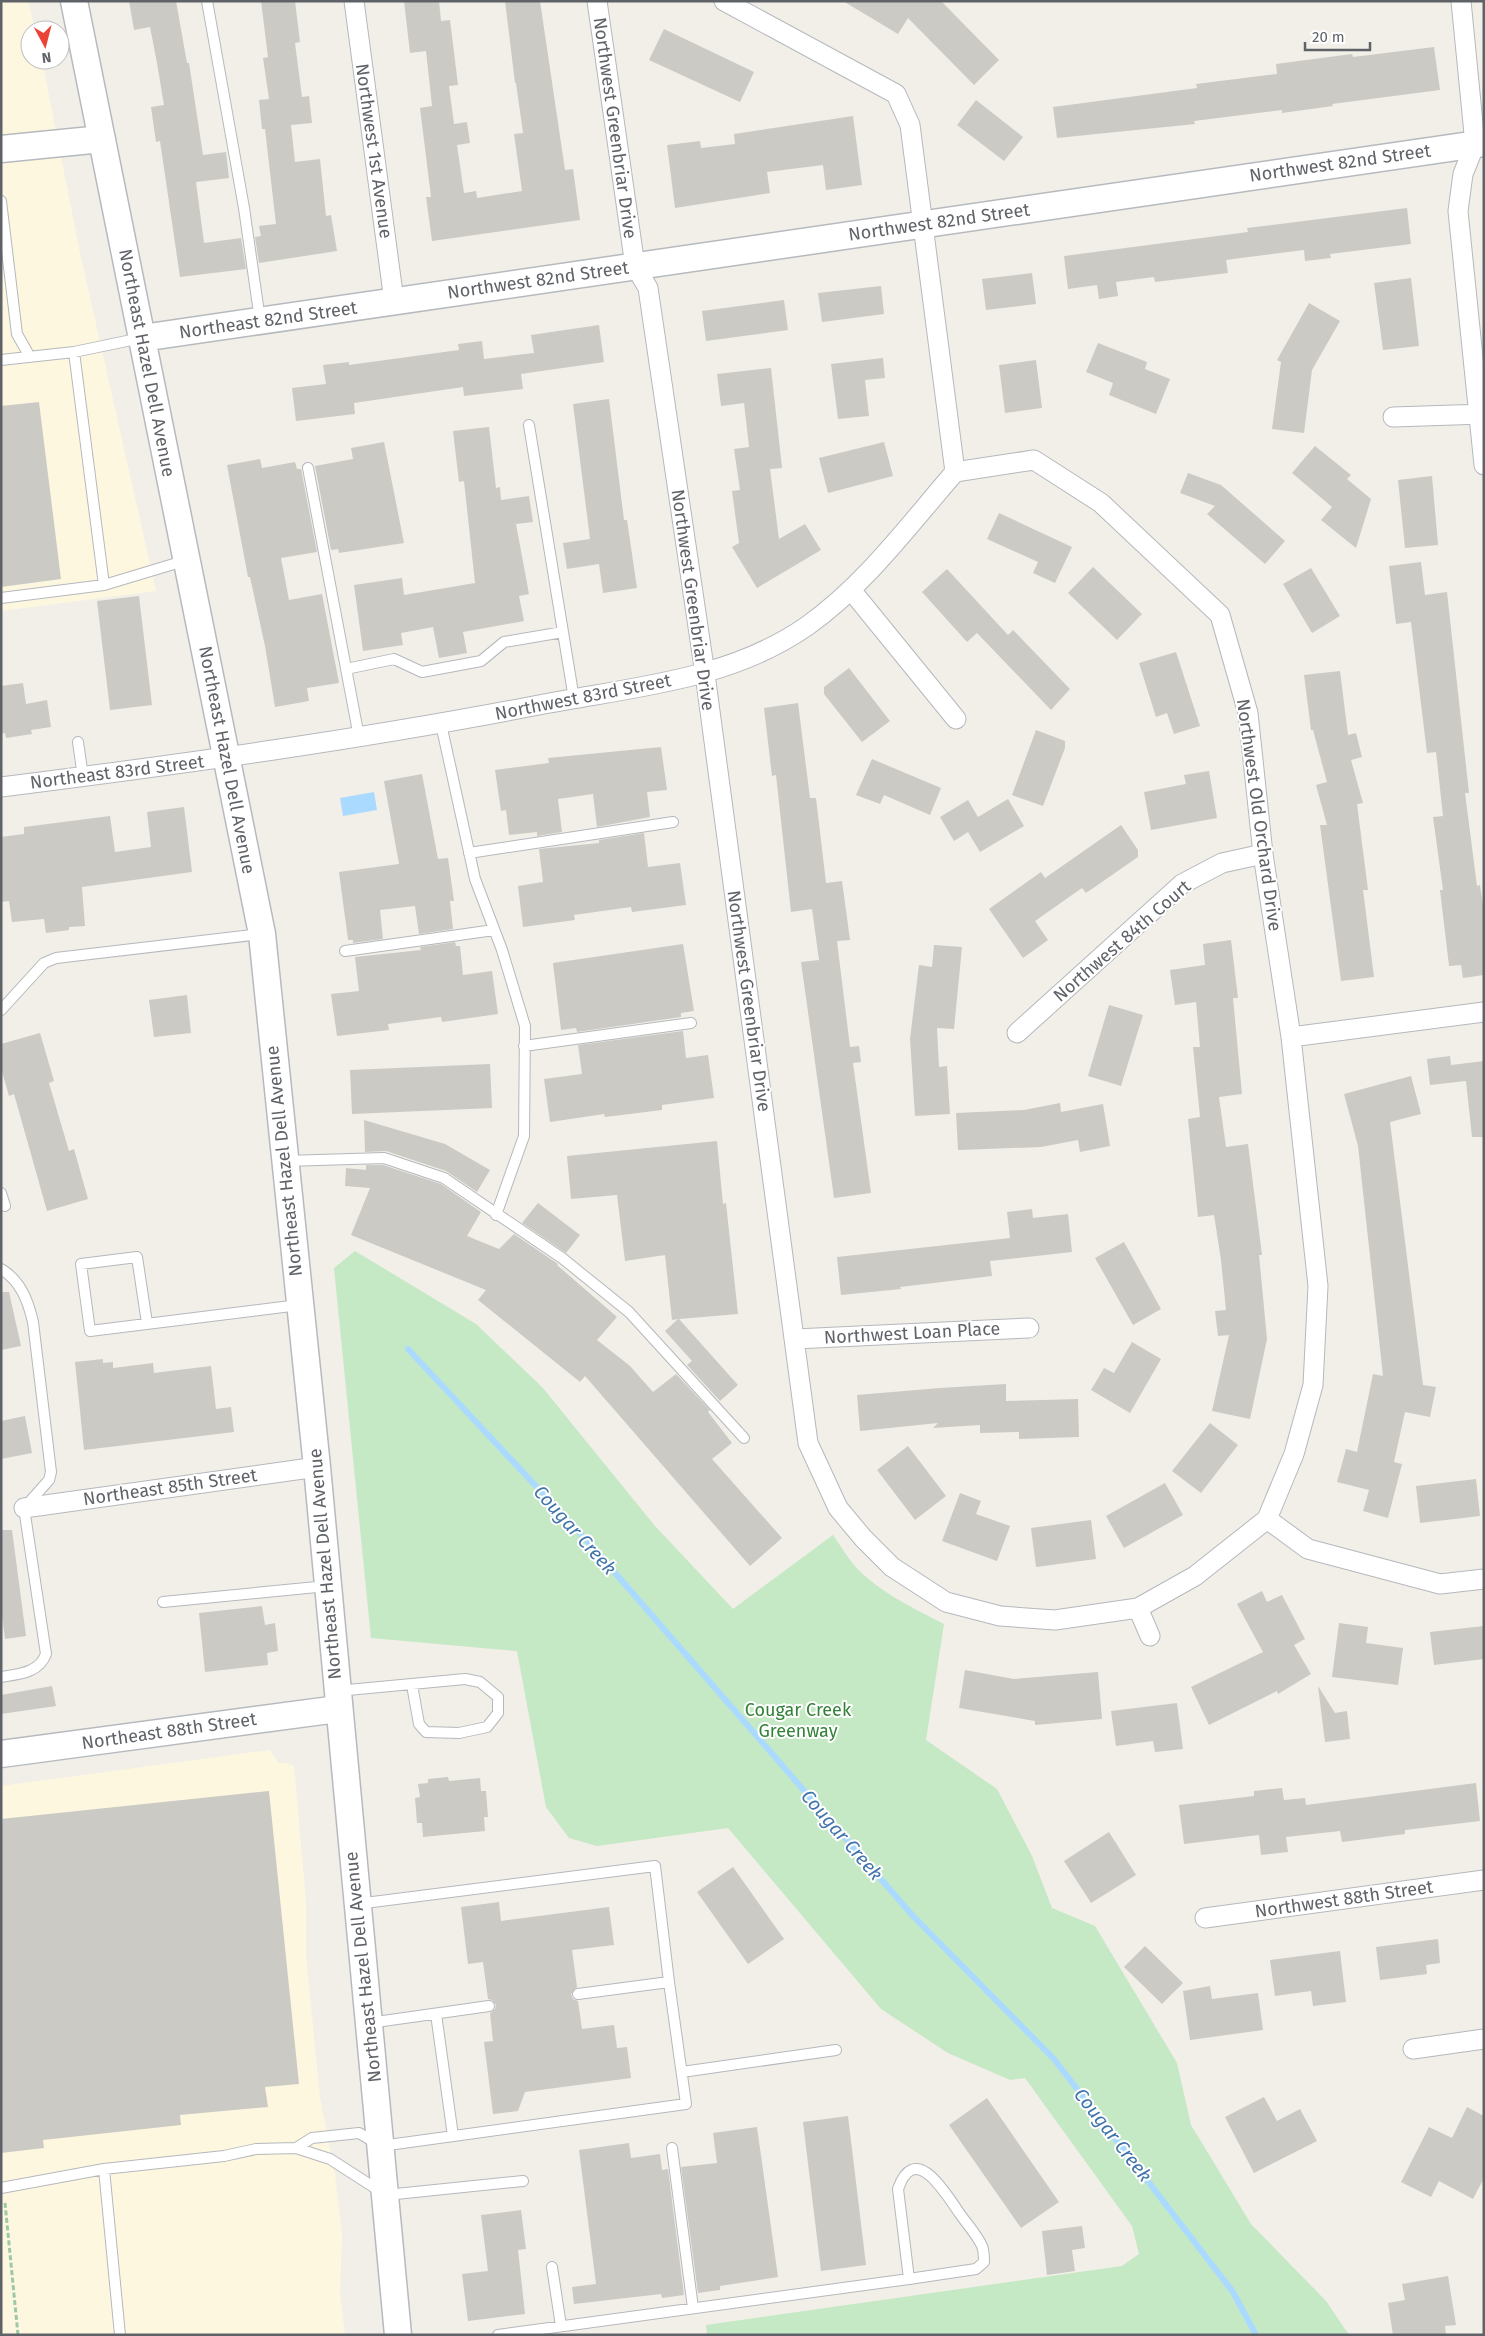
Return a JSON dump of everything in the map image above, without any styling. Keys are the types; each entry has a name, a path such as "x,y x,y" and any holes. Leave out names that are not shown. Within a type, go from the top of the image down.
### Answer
{"main road":[{"name":"Northeast Hazel Dell Avenue","path":"74,1 262,934 317,1467 337,1700 398,2335"},
{"path":"1,149 102,139"},
{"name":"Northwest 82nd Street","path":"394,302 1479,143"},
{"name":"Northeast 82nd Street","path":"142,338 394,302"},
{"name":"Northeast 88th Street","path":"1,1754 337,1700"}],"street":[{"name":"Northwest 1st Avenue","path":"354,1 394,302"},
{"name":"Northwest Greenbriar Drive","path":"597,1 635,266 648,288 705,674 808,1443 838,1508 863,1538 892,1567 946,1602 1000,1616 1055,1620 1138,1608 1195,1576 1267,1518"},
{"path":"724,1 896,94 910,125 955,472"},
{"path":"1461,1 1479,143 1463,174 1458,211 1481,414 1484,465"},
{"path":"1393,417 1481,414"},
{"name":"Northwest Old Orchard Drive","path":"955,472 1034,460 1101,503 1220,615 1248,713 1263,854 1291,1037 1318,1286 1313,1385 1294,1454 1267,1518"},
{"name":"Northwest 83rd Street","path":"441,724 705,674 766,649 806,626 851,590 955,472"},
{"path":"851,590 956,719"},
{"name":"Northeast 83rd Street","path":"1,787 227,758 441,724"},
{"name":"Northwest 84th Court","path":"1017,1033 1182,884 1222,863 1263,854"},
{"path":"1291,1037 1484,1012"},
{"name":"Northwest Loan Place","path":"794,1338 1029,1328"},
{"name":"Northeast 85th Street","path":"24,1508 317,1467"},
{"path":"1267,1518 1308,1549 1440,1584 1484,1578"},
{"path":"1138,1608 1150,1636"},
{"name":"Northwest 88th Street","path":"1205,1918 1484,1880"},
{"path":"1413,2049 1484,2039"}],"lane":[{"path":"207,1 244,208 260,321"},
{"path":"1,201 17,334 30,357"},
{"path":"1,360 74,352 142,338"},
{"path":"74,352 104,585"},
{"path":"529,425 574,699"},
{"path":"308,468 359,737"},
{"path":"1,598 104,585 187,560"},
{"path":"346,669 394,660 422,672 480,661 504,642 563,632"},
{"path":"441,724 475,879 494,930 524,1026 524,1136 496,1215"},
{"path":"78,742 83,777"},
{"path":"469,853 674,822"},
{"path":"345,951 494,930"},
{"path":"1,1010 44,963 56,958 262,934"},
{"path":"524,1046 692,1023"},
{"path":"284,1161 384,1158 444,1178 562,1258 629,1312 744,1438"},
{"path":"1,1193 5,1206"},
{"path":"147,1323 137,1257 81,1264 90,1331 299,1305"},
{"path":"1,1269 12,1278 28,1300 33,1322 50,1458 48,1480 24,1508 46,1654 43,1662 34,1670 1,1677"},
{"path":"163,1602 327,1586"},
{"path":"337,1700 412,1685 465,1679 480,1682 498,1697 498,1713 487,1727 459,1733 426,1732 419,1724 412,1685"},
{"path":"296,2148 312,2138 359,2133 381,2146 686,2104 655,1866 357,1904"},
{"path":"578,1994 670,1982"},
{"path":"369,2023 489,2006"},
{"path":"436,2014 453,2136"},
{"path":"682,2072 836,2050"},
{"path":"2,2188 104,2169 224,2156 256,2149 296,2148 330,2160 386,2195 523,2182"},
{"path":"672,2148 694,2308"},
{"path":"104,2169 120,2335"},
{"path":"498,2335 909,2279 976,2269 984,2262 983,2248 939,2183 926,2171 912,2170 902,2177 898,2190 909,2279"},
{"path":"552,2267 561,2326"}],"path":[{"path":"2,2188 18,2335"}],"shaded area":[{"path":"1,1 28,1 33,20 20,20 20,70 44,70 80,253 156,591 1,611"},
{"path":"270,1750 278,1763 294,1766 306,1901 306,1956 320,2098 335,2174 342,2234 340,2294 345,2335 1,2335 1,1786"}],"green space":[{"name":"Cougar Creek Greenway","path":"355,1251 476,1324 542,1387 655,1526 733,1609 833,1535 853,1564 873,1583 920,1612 944,1624 926,1740 997,1789 1032,1856 1052,1908 1095,1926 1177,2063 1191,2125 1251,2224 1326,2301 1349,2335 707,2335 706,2325 1122,2266 1139,2254 1132,2226 1025,2078 1010,2080 948,2053 881,2009 728,1828 597,1846 569,1838 546,1807 517,1651 371,1638 334,1268"}],"water":[{"path":"374,792 377,810 343,816 340,798"}],"building":[{"path":"129,1 176,1 187,63 189,63 203,155 226,152 229,178 196,182 204,243 241,238 246,269 180,277 160,141 156,142 151,107 164,105 157,63 150,27 134,30"},
{"path":"261,1 295,1 300,42 295,43 302,97 309,96 312,123 291,125 295,162 320,159 326,216 331,215 337,251 259,263 255,237 261,236 259,226 276,224 265,129 262,129 259,100 269,99 263,58 268,57"},
{"path":"404,1 439,1 441,21 450,20 458,85 449,86 454,124 467,122 470,143 457,145 464,193 476,191 477,198 522,191 514,134 523,133 505,1 540,1 565,170 573,169 580,220 432,241 426,197 431,197 420,108 432,106 426,51 410,53"},
{"path":"843,1 941,1 999,60 974,85 908,18 898,34"},
{"path":"664,29 754,72 740,102 649,60"},
{"path":"1434,47 1440,90 1332,104 1333,106 1282,113 1282,110 1194,121 1195,124 1057,138 1053,107 1197,88 1196,84 1277,74 1276,64 1352,54 1353,57"},
{"path":"976,100 1023,137 1004,161 957,125"},
{"path":"853,116 862,185 826,190 823,165 767,172 770,193 675,208 667,145 700,141 701,148 735,144 734,134"},
{"path":"1407,208 1411,244 1330,254 1331,258 1305,261 1304,250 1226,260 1228,273 1155,282 1154,277 1116,282 1118,296 1099,299 1097,285 1068,289 1064,256 1248,232 1247,228"},
{"path":"1032,273 1036,304 986,310 982,279"},
{"path":"1411,278 1419,346 1383,350 1374,283"},
{"path":"881,286 884,314 822,322 818,293"},
{"path":"784,300 788,330 706,341 702,311"},
{"path":"1309,303 1340,321 1312,370 1304,433 1272,429 1281,362 1277,360"},
{"path":"599,325 604,362 521,374 523,389 464,396 463,387 354,403 355,414 296,421 292,388 326,384 323,365 349,362 349,365 459,350 458,344 482,341 484,359 534,353 531,335"},
{"path":"1098,343 1147,362 1145,369 1170,379 1156,414 1109,395 1113,383 1086,372"},
{"path":"883,358 885,378 865,380 869,416 838,419 831,364"},
{"path":"1036,360 1042,408 1005,413 999,365"},
{"path":"771,368 782,468 770,469 779,539 805,524 821,550 757,588 732,547 739,543 732,491 740,490 734,449 749,447 744,403 721,406 717,374"},
{"path":"609,399 624,520 627,520 637,588 603,593 599,564 567,569 563,543 590,539 573,404"},
{"path":"39,402 61,579 1,587 1,406"},
{"path":"489,427 496,488 500,487 501,500 529,496 533,522 516,524 529,594 519,596 524,621 463,632 467,653 439,658 433,627 401,633 403,645 363,651 354,585 402,578 404,595 475,583 464,481 459,482 453,431"},
{"path":"384,442 404,543 339,553 338,549 331,550 315,466 353,459 351,448"},
{"path":"884,442 893,476 828,493 819,458"},
{"path":"1315,446 1351,475 1347,479 1371,499 1356,548 1321,520 1332,507 1292,473"},
{"path":"260,459 262,468 295,462 297,469 301,469 317,552 281,558 289,600 322,594 339,683 307,688 309,701 275,707 265,646 250,577 248,577 227,465"},
{"path":"1188,473 1221,485 1285,541 1265,564 1207,514 1215,506 1180,493"},
{"path":"1432,476 1438,545 1405,548 1398,480"},
{"path":"999,513 1072,547 1055,583 1033,573 1038,562 987,539"},
{"path":"1421,562 1425,595 1447,592 1469,793 1465,793 1477,886 1480,885 1484,913 1484,975 1463,978 1461,965 1449,966 1440,890 1443,890 1433,817 1443,816 1436,752 1427,753 1411,622 1396,624 1389,566"},
{"path":"1093,567 1142,614 1117,640 1068,593"},
{"path":"1311,568 1340,616 1312,633 1283,584"},
{"path":"947,569 1008,635 1013,630 1070,689 1051,710 977,633 967,642 922,592"},
{"path":"139,596 152,705 110,710 97,601"},
{"path":"1176,652 1200,726 1174,734 1167,713 1156,717 1139,663"},
{"path":"849,668 890,721 862,742 824,694 824,687"},
{"path":"1340,671 1348,735 1356,733 1362,757 1351,760 1363,803 1357,804 1368,890 1363,890 1374,977 1341,981 1320,825 1327,825 1316,785 1327,782 1313,730 1311,730 1304,675"},
{"path":"23,683 26,704 47,700 51,727 31,730 32,734 6,738 5,733 1,734 1,686"},
{"path":"798,703 810,798 816,798 826,883 842,881 850,940 837,941 850,1047 859,1046 861,1062 853,1063 871,1193 834,1198 801,962 819,960 812,909 791,912 776,775 772,776 764,708"},
{"path":"1036,730 1065,741 1065,748 1043,806 1012,795"},
{"path":"661,747 667,790 647,792 650,817 597,827 593,794 558,799 562,832 537,836 537,832 509,835 506,810 501,811 495,770 549,763 548,758"},
{"path":"872,759 941,788 930,815 884,795 880,804 856,795"},
{"path":"1209,771 1217,818 1151,830 1144,792 1186,784 1184,775"},
{"path":"422,774 438,859 448,858 454,901 450,901 453,929 419,934 415,906 380,910 383,939 353,943 353,940 348,940 339,872 399,864 384,781"},
{"path":"1008,799 1024,826 980,852 968,832 954,841 940,817 968,800 978,817"},
{"path":"184,807 192,872 82,887 85,926 69,927 69,930 46,933 44,919 12,922 9,901 1,902 1,837 24,834 24,827 110,816 115,852 151,847 147,812"},
{"path":"1121,825 1138,850 1138,857 1086,893 1082,888 1035,921 1048,940 1023,958 989,909 1041,872 1045,878"},
{"path":"644,833 648,867 680,863 686,905 632,912 631,907 574,915 575,920 523,927 518,886 543,882 539,849 599,843 599,840"},
{"path":"1231,940 1238,998 1233,998 1242,1094 1219,1097 1226,1147 1248,1144 1262,1255 1259,1255 1267,1339 1250,1419 1212,1411 1229,1335 1218,1336 1215,1311 1226,1310 1221,1260 1214,1215 1198,1217 1188,1119 1200,1117 1193,1047 1200,1047 1196,1002 1175,1005 1170,970 1205,965 1203,944"},
{"path":"455,942 456,946 460,946 463,975 492,971 498,1014 442,1022 441,1017 388,1024 389,1030 337,1036 331,994 359,991 355,957 421,950 420,947"},
{"path":"683,944 694,1011 681,1013 681,1017 577,1032 576,1028 561,1030 553,963"},
{"path":"934,945 962,947 954,1029 937,1028 939,1067 947,1066 950,1114 915,1116 910,1039 919,965 932,967"},
{"path":"187,995 191,1033 154,1037 149,1000"},
{"path":"1109,1005 1143,1015 1121,1086 1088,1076"},
{"path":"683,1031 686,1058 708,1055 714,1098 662,1105 662,1110 605,1117 604,1114 550,1122 544,1079 582,1074 578,1045"},
{"path":"40,1033 54,1081 49,1083 69,1151 74,1149 88,1199 47,1211 14,1094 9,1096 1,1068 1,1044"},
{"path":"1450,1056 1451,1065 1484,1061 1484,1137 1472,1137 1466,1081 1430,1085 1427,1059"},
{"path":"490,1064 492,1108 352,1114 350,1070"},
{"path":"1411,1076 1421,1114 1390,1122 1423,1385 1436,1387 1430,1417 1405,1412 1394,1462 1402,1464 1388,1518 1363,1511 1369,1490 1337,1482 1346,1449 1357,1452 1373,1374 1383,1376 1358,1146 1344,1094"},
{"path":"1060,1103 1061,1112 1103,1104 1110,1146 1080,1152 1078,1140 1041,1147 958,1150 956,1113 1024,1110"},
{"path":"364,1120 445,1144 490,1170 477,1192 446,1171 386,1151 365,1152"},
{"path":"717,1141 723,1204 726,1203 738,1314 679,1319 738,1385 720,1401 687,1365 692,1361 665,1331 678,1319 672,1320 665,1255 625,1261 617,1195 571,1199 567,1156"},
{"path":"366,1165 383,1165 441,1184 481,1212 467,1236 499,1249 514,1234 558,1264 617,1317 597,1340 630,1366 653,1392 676,1374 710,1410 708,1412 732,1443 712,1459 782,1538 750,1566 585,1376 580,1382 478,1300 486,1290 351,1235 370,1188 345,1186 346,1168 366,1170"},
{"path":"538,1203 580,1235 566,1253 522,1223"},
{"path":"1032,1209 1033,1218 1068,1214 1072,1252 990,1261 992,1276 900,1287 901,1289 841,1295 837,1257 1010,1238 1007,1212"},
{"path":"1124,1242 1161,1309 1133,1325 1095,1258"},
{"path":"1,1292 9,1292 21,1346 1,1350"},
{"path":"1132,1342 1161,1359 1130,1413 1091,1390 1104,1368 1114,1373"},
{"path":"103,1359 103,1363 113,1362 113,1368 153,1363 154,1373 211,1366 216,1409 231,1407 234,1432 84,1450 75,1362"},
{"path":"1006,1384 1006,1401 1078,1399 1079,1437 1019,1439 1019,1432 980,1433 980,1425 933,1428 938,1423 860,1431 857,1395"},
{"path":"25,1416 32,1453 1,1459 1,1421"},
{"path":"1210,1423 1238,1445 1201,1493 1172,1471"},
{"path":"908,1446 946,1496 915,1520 877,1470"},
{"path":"1476,1479 1480,1516 1420,1523 1416,1486"},
{"path":"1165,1483 1183,1515 1124,1548 1106,1516"},
{"path":"960,1493 981,1501 976,1514 1010,1526 997,1561 942,1541"},
{"path":"1091,1520 1096,1559 1036,1567 1031,1528"},
{"path":"1,1530 12,1530 26,1636 5,1639 1,1608"},
{"path":"1262,1591 1267,1602 1282,1595 1305,1639 1294,1645 1311,1674 1278,1694 1277,1691 1209,1725 1191,1687 1263,1652 1237,1604"},
{"path":"262,1606 265,1625 275,1623 278,1651 267,1653 268,1665 205,1672 199,1613"},
{"path":"1339,1623 1368,1627 1366,1643 1403,1648 1398,1685 1332,1677"},
{"path":"1484,1626 1484,1659 1434,1665 1430,1632"},
{"path":"965,1670 1014,1679 1098,1672 1102,1719 1035,1725 1035,1721 959,1708"},
{"path":"52,1686 56,1706 1,1714 1,1695"},
{"path":"1318,1686 1335,1713 1347,1711 1350,1739 1325,1742"},
{"path":"1177,1703 1183,1749 1155,1752 1153,1741 1116,1746 1111,1711"},
{"path":"448,1777 449,1781 480,1778 481,1791 486,1791 488,1817 484,1817 485,1831 423,1837 422,1823 417,1823 415,1798 420,1797 418,1784 428,1783 428,1779"},
{"path":"1476,1783 1480,1821 1405,1830 1405,1834 1342,1842 1340,1831 1286,1837 1288,1852 1261,1855 1259,1835 1184,1844 1179,1805 1254,1796 1254,1791 1282,1788 1284,1800 1305,1798 1306,1805"},
{"path":"269,1791 299,2084 265,2087 268,2107 180,2115 181,2125 43,2140 44,2148 1,2153 1,1819"},
{"path":"1109,1832 1136,1875 1091,1903 1064,1861"},
{"path":"733,1867 784,1939 748,1964 697,1892"},
{"path":"499,1902 501,1921 609,1907 614,1945 572,1950 577,1987 571,1994 573,1999 578,2001 582,2029 614,2025 617,2048 627,2047 631,2078 525,2092 518,2111 493,2114 484,2042 493,2041 490,2013 495,2009 496,2005 492,2000 488,1999 483,1962 468,1964 461,1907"},
{"path":"1438,1939 1440,1963 1426,1965 1427,1974 1380,1980 1376,1947"},
{"path":"1145,1946 1183,1983 1162,2004 1124,1967"},
{"path":"1340,1951 1346,2002 1313,2006 1311,1991 1275,1996 1270,1960"},
{"path":"1210,1986 1212,1999 1258,1993 1263,2030 1190,2040 1183,1991"},
{"path":"1264,2097 1277,2121 1300,2109 1317,2141 1254,2173 1225,2117"},
{"path":"987,2098 1059,2202 1021,2228 949,2125"},
{"path":"1467,2107 1484,2116 1484,2178 1473,2199 1439,2181 1431,2197 1401,2182 1429,2127 1452,2138"},
{"path":"848,2116 866,2265 821,2271 803,2122"},
{"path":"757,2127 778,2277 720,2286 720,2290 698,2293 681,2167 717,2163 713,2133"},
{"path":"629,2143 631,2158 660,2154 662,2170 668,2169 684,2295 662,2298 661,2294 574,2304 572,2287 596,2284 579,2150"},
{"path":"521,2210 526,2249 518,2250 525,2314 468,2321 462,2274 488,2271 481,2215"},
{"path":"1082,2226 1085,2248 1072,2250 1075,2271 1047,2275 1042,2231"},
{"path":"1448,2276 1456,2325 1445,2326 1446,2335 1393,2335 1388,2303 1405,2300 1402,2284"}],"waterway":[{"name":"Cougar Creek","path":"408,1349 590,1544 913,1916 1054,2059 1233,2292 1256,2335"}]}
